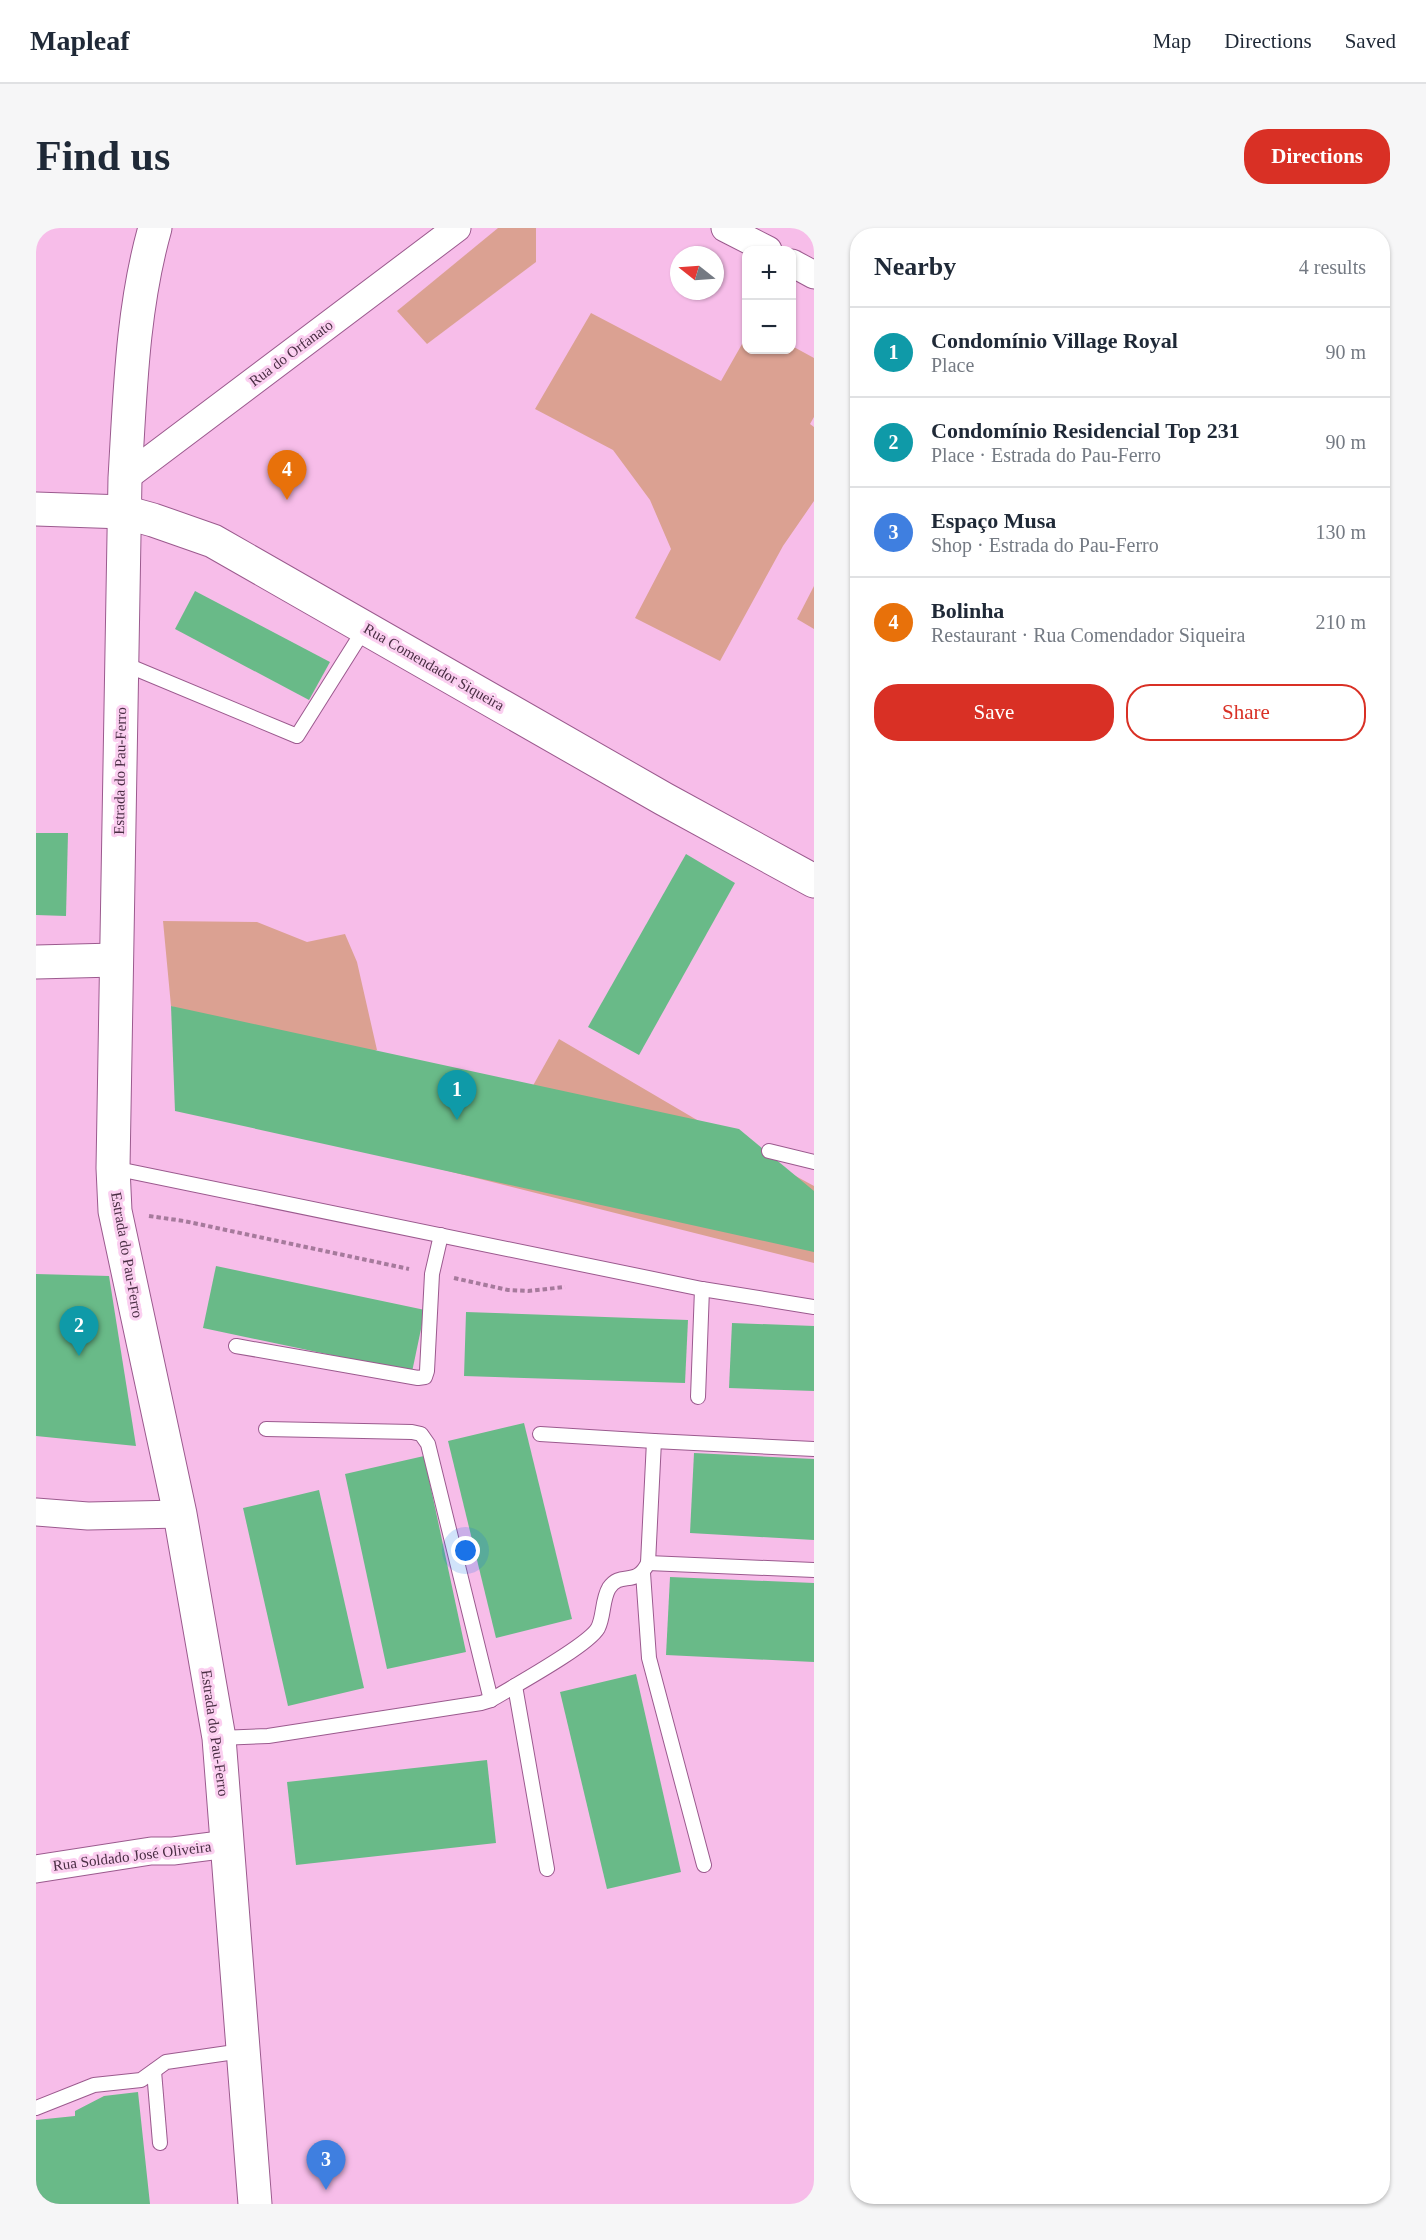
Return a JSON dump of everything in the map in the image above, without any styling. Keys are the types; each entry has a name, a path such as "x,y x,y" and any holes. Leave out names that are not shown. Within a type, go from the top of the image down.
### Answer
{"main road":[{"name":"Estrada do Pau-Ferro","path":"155,228 138,306 125,478 113,1168 115,1211 180,1514 219,1738 255,2204"},
{"name":"Rua Comendador Siqueira","path":"36,509 124,512 213,541 664,799 814,881"},
{"path":"36,962 116,960"}],"street":[{"name":"Rua do Orfanato","path":"125,478 457,228"},
{"path":"725,228 760,246"},
{"path":"796,265 814,275"},
{"path":"36,1512 88,1516 180,1514"},
{"name":"Rua Soldado José Oliveira","path":"36,1869 151,1851 173,1851 228,1844"}],"lane":[{"path":"122,663 297,736 365,628"},
{"path":"770,1151 814,1162"},
{"path":"113,1168 702,1289 814,1307"},
{"path":"236,1346 418,1378 424,1377 427,1371 432,1274 441,1235"},
{"path":"698,1397 702,1289"},
{"path":"266,1429 421,1434 428,1444 491,1700"},
{"path":"540,1434 814,1449"},
{"path":"654,1442 645,1568 649,1658 704,1865"},
{"path":"219,1738 268,1736 491,1700 576,1648 597,1629 609,1589 616,1581 634,1578 645,1568 814,1570"},
{"path":"515,1686 547,1869"},
{"path":"36,2108 94,2085 141,2080 166,2062 242,2051"},
{"path":"154,2071 160,2143"}],"path":[{"path":"184,1221 508,1290 528,1291 583,1284 586,1282 590,1266"}],"shaded area":[{"path":"498,228 536,228 536,262 427,344 397,311"},
{"path":"591,313 721,381 742,344 742,354 796,354 796,348 814,358 814,417 810,424 814,427 814,501 783,546 720,661 635,618 671,549 650,500 613,450 535,409"},
{"path":"814,586 814,629 797,619"},
{"path":"163,921 257,922 307,942 345,934 357,962 377,1050 336,1065 171,1006"},
{"path":"559,1039 814,1186 814,1263 440,1169 530,1091"}],"building":[{"path":"195,591 330,662 309,700 175,629"},
{"path":"36,833 68,833 66,916 36,915"},
{"path":"686,854 735,883 639,1055 588,1027"},
{"path":"171,1006 739,1129 814,1191 814,1252 175,1111"},
{"path":"216,1266 425,1310 412,1372 203,1328"},
{"path":"36,1274 109,1276 136,1446 36,1436"},
{"path":"466,1312 688,1320 685,1383 464,1376"},
{"path":"732,1323 814,1326 814,1391 729,1388"},
{"path":"524,1423 572,1619 496,1638 448,1441"},
{"path":"694,1453 814,1459 814,1540 690,1533"},
{"path":"424,1456 466,1652 387,1669 345,1474"},
{"path":"319,1490 364,1688 288,1706 243,1508"},
{"path":"670,1577 814,1583 814,1662 666,1655"},
{"path":"636,1674 681,1872 607,1889 560,1692"},
{"path":"487,1760 496,1843 296,1865 287,1782"},
{"path":"138,2092 150,2204 36,2204 36,2120 75,2116 75,2111 104,2096"}],"place":[{"name":"Bolinha","path":"287,500"},
{"name":"Condomínio Village Royal","path":"457,1120"},
{"name":"Condomínio Residencial Top 231","path":"79,1356"},
{"name":"Espaço Musa","path":"326,2190"}]}
